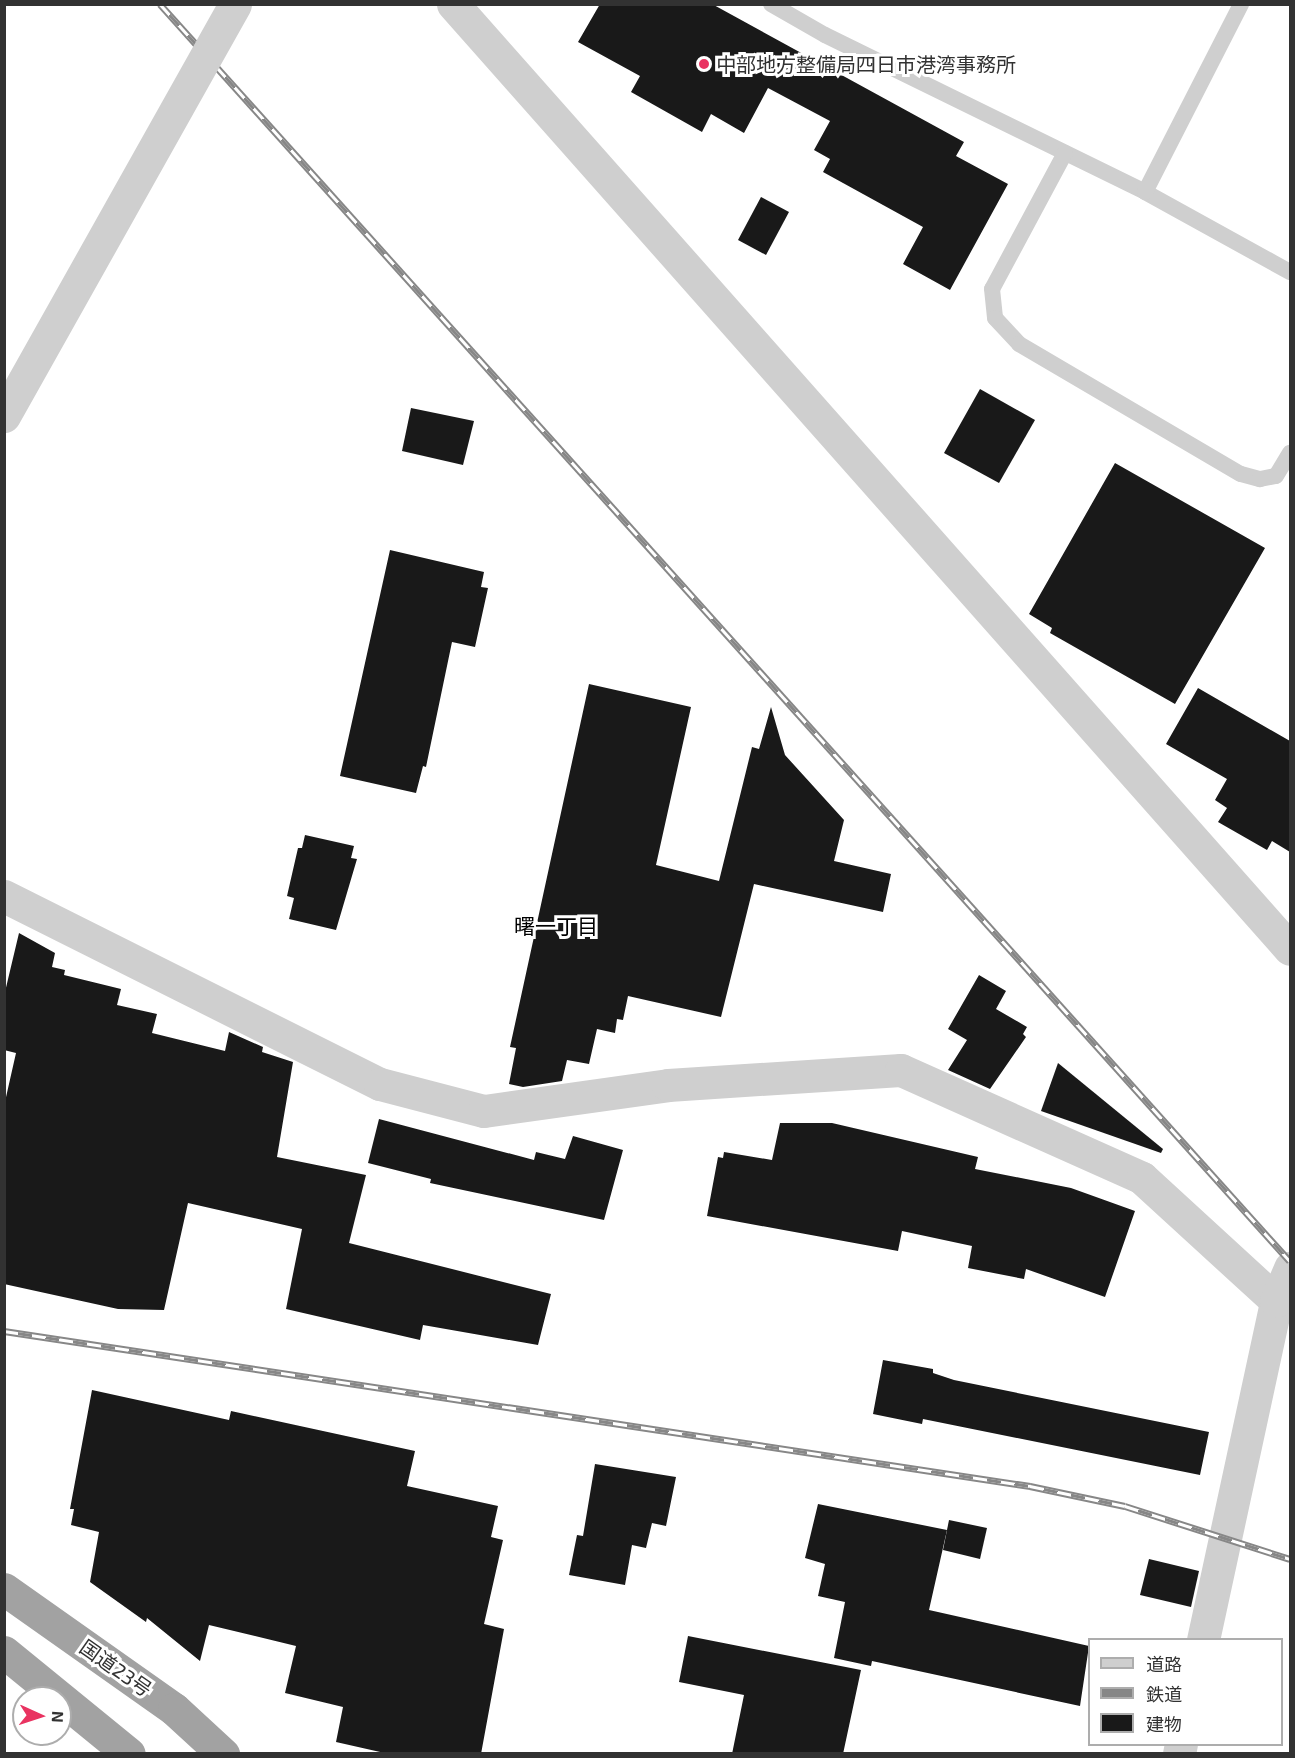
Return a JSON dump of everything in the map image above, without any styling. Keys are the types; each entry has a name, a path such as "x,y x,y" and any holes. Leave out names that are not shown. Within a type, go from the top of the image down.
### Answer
{"highway":[{"name":"国道23号","path":"4,1589 174,1709 223,1754"},
{"path":"4,1652 129,1754"}],"street":[{"path":"4,416 235,4"},
{"path":"453,4 1290,950"},
{"path":"4,896 380,1084 484,1112 668,1085 901,1070 1142,1178 1276,1301"},
{"path":"1203,1638 1276,1301 1290,1268"}],"lane":[{"path":"771,4 1145,192 1290,272"},
{"path":"1145,192 1241,4"},
{"path":"1065,153 992,289 995,318 1019,344 1241,474 1260,479 1276,476 1290,453"}],"building":[{"path":"600,4 712,4 964,142 956,156 1008,184 950,290 903,264 923,227 823,172 830,159 814,150 830,121 768,88 744,133 711,114 702,132 631,92 640,76 578,42"},
{"path":"761,197 789,212 766,255 738,240"},
{"path":"980,389 1035,420 999,483 944,453"},
{"path":"411,408 474,421 463,465 402,451"},
{"path":"1115,463 1265,548 1175,704 1050,633 1052,628 1029,614"},
{"path":"390,550 484,572 481,587 488,588 475,647 452,642 426,767 423,766 416,793 340,776"},
{"path":"589,684 691,707 656,865 719,881 752,747 759,749 771,707 785,755 844,820 834,861 891,874 883,912 754,884 721,1017 628,996 623,1020 617,1019 615,1033 597,1029 589,1064 567,1060 562,1081 523,1087 509,1084 516,1048 510,1047"},
{"path":"1198,688 1290,741 1290,852 1272,841 1267,850 1218,822 1227,808 1215,800 1227,779 1166,744"},
{"path":"305,835 354,846 351,858 357,859 336,930 289,919 294,898 287,896 298,848 302,848"},
{"path":"19,933 55,953 52,967 65,970 64,975 121,989 117,1005 157,1014 152,1033 225,1051 229,1032 263,1047 262,1052 293,1062 277,1157 366,1175 349,1243 551,1294 538,1345 423,1325 420,1340 286,1309 302,1229 188,1203 164,1310 118,1309 4,1284 4,1106 16,1053 4,1050 4,996"},
{"path":"979,975 1006,991 996,1009 1027,1027 1023,1034 1026,1037 990,1089 948,1070 967,1040 948,1029"},
{"path":"1058,1063 1163,1149 1161,1153 1041,1111"},
{"path":"379,1119 534,1160 536,1152 565,1159 573,1136 623,1150 604,1220 430,1183 431,1179 368,1163"},
{"path":"780,1123 832,1123 978,1157 975,1169 1071,1188 1135,1211 1105,1297 1026,1269 1024,1279 968,1268 972,1246 902,1231 898,1251 707,1216 718,1157 723,1158 724,1152 772,1160"},
{"path":"883,1360 933,1369 933,1373 954,1380 1209,1432 1200,1475 923,1419 922,1424 873,1414"},
{"path":"92,1390 229,1420 231,1411 415,1451 407,1486 498,1506 491,1537 503,1540 484,1624 504,1629 481,1754 389,1754 336,1742 343,1707 285,1693 296,1646 209,1625 200,1661 147,1618 146,1622 90,1582 99,1532 71,1525 74,1509 70,1509"},
{"path":"595,1464 676,1477 666,1526 652,1523 646,1548 632,1545 625,1585 569,1575 577,1535 583,1536"},
{"path":"818,1504 947,1530 929,1610 1088,1646 1080,1706 872,1661 871,1666 834,1658 845,1602 818,1596 825,1564 805,1558"},
{"path":"949,1520 987,1528 980,1559 943,1550"},
{"path":"1149,1559 1199,1571 1191,1607 1140,1595"},
{"path":"688,1636 861,1670 843,1754 732,1754 744,1695 679,1682"}],"railway":[{"path":"160,4 1290,1261"},
{"path":"4,1331 1030,1486 1125,1506 1290,1559"}],"place":[{"name":"中部地方整備局四日市港湾事務所","path":"704,64"}],"district":[{"name":"曙一丁目","path":"556,926"}]}
